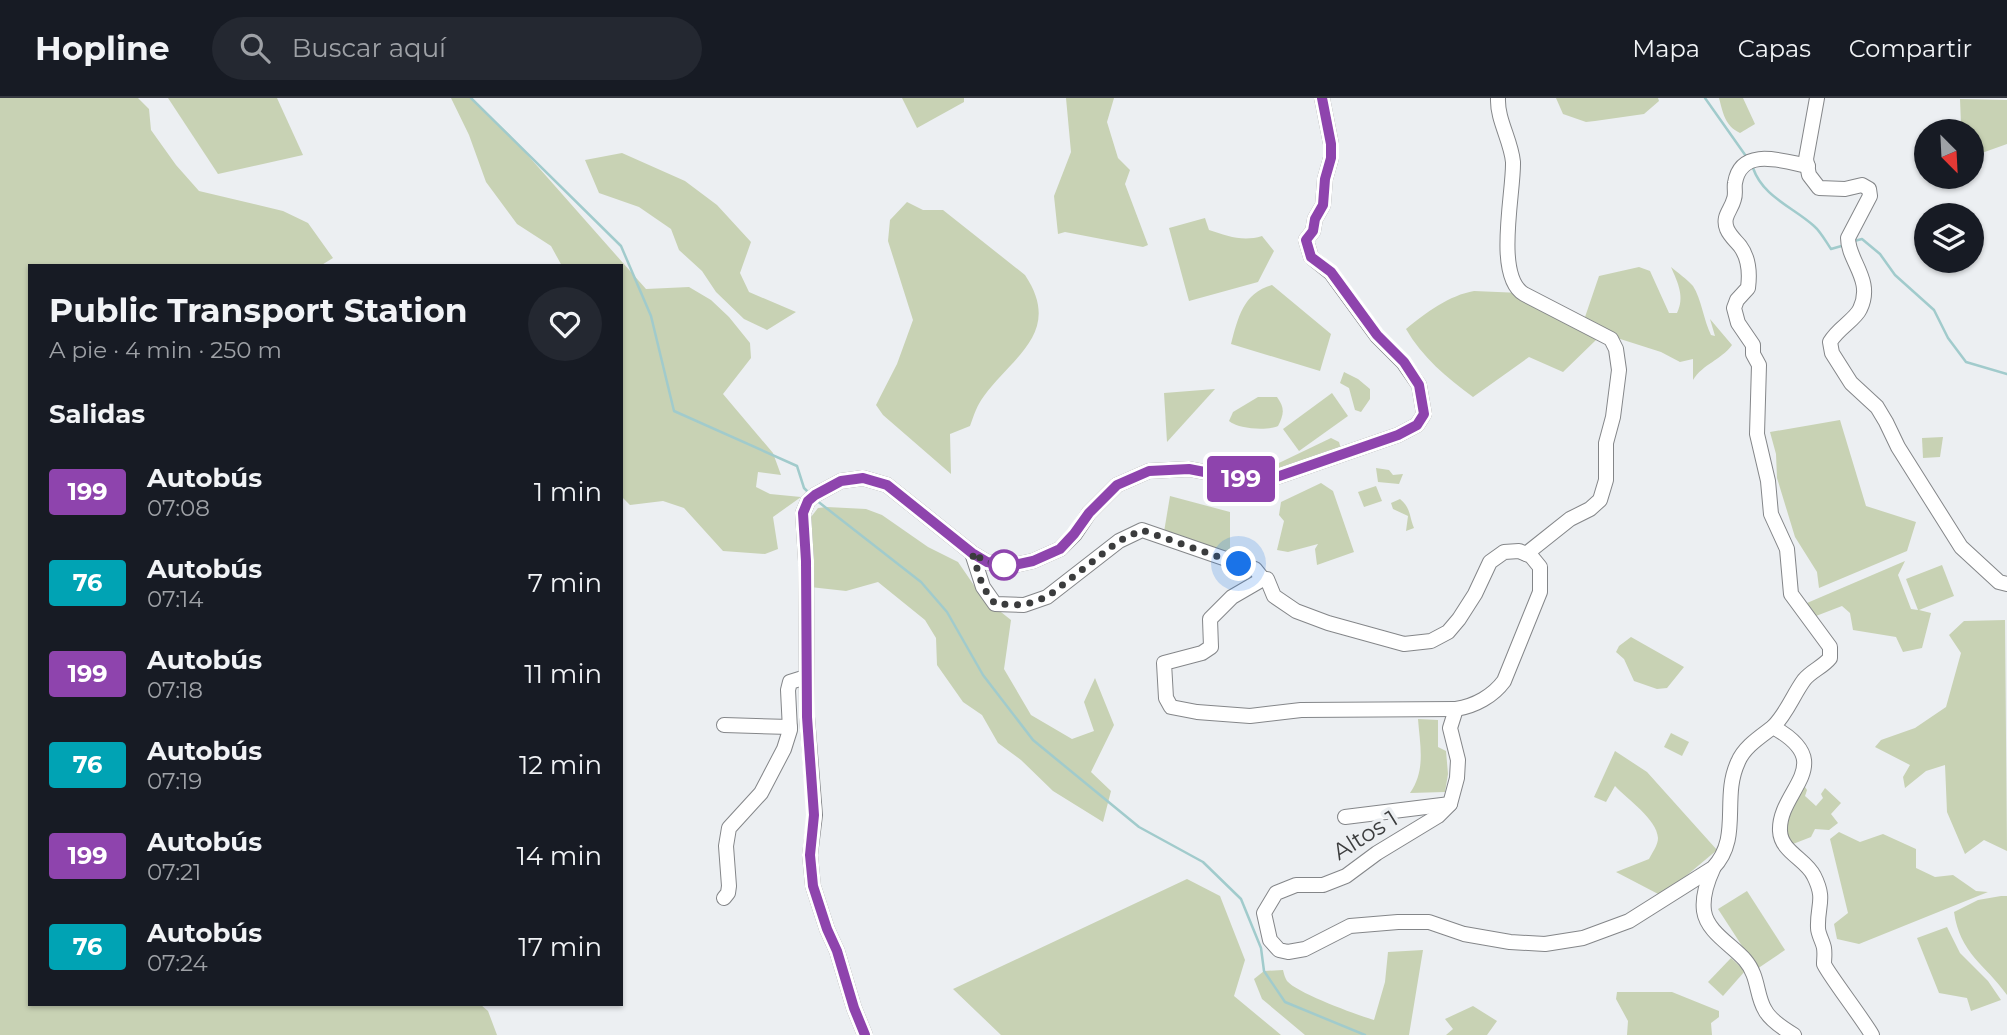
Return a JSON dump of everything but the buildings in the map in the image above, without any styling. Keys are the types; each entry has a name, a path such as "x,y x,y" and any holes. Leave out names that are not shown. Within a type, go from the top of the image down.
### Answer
{"street":[{"path":"865,1035 813,886 810,855 814,815 806,677 806,561 803,513 812,498 841,481 863,478 887,485 987,562 1010,566 1033,561 1060,549 1089,513 1117,485 1149,471 1189,469 1241,479 1268,480 1398,435 1417,425 1424,414 1419,385 1404,362 1377,335 1331,272 1311,257 1306,240 1313,231 1315,219 1323,205 1325,179 1331,158 1322,98"},
{"path":"1498,98 1500,119 1511,148 1513,163 1508,214 1509,265 1515,284 1518,290 1538,302 1611,339 1618,361 1613,417 1606,443 1606,480 1600,500 1590,509 1570,519 1526,554"},
{"path":"1817,98 1806,159 1809,175 1819,188 1845,190 1862,184 1869,189 1870,196 1848,241 1861,271 1863,301 1856,315 1836,331 1830,342 1832,353 1852,383 1877,407 1898,447 1961,547 1999,582 2007,584"},
{"name":"Altos 1","path":"1450,804 1437,817 1377,853 1346,876 1323,885 1297,885 1276,893 1264,913 1270,940 1279,950 1288,952 1305,949 1350,926 1398,922 1429,922 1464,934 1510,942 1545,944 1583,939 1629,921 1713,868 1726,851 1729,841 1729,799 1738,760 1780,720 1806,677 1823,667 1830,658 1830,647 1791,594 1787,548 1771,514 1768,481 1757,434 1759,365 1753,354 1753,345 1738,323 1734,308 1737,300 1748,288 1748,260 1728,231 1725,218 1735,199 1735,181 1749,161 1765,158 1808,166"},
{"path":"972,553 983,587 995,604 1024,605 1047,597 1119,541 1142,530 1255,569 1267,579 1274,596 1296,611 1328,623 1404,643 1431,641 1448,632 1475,594 1490,562 1504,552 1512,551 1531,556 1540,567 1540,592 1504,681 1496,692 1466,708 1301,710 1250,716 1171,707 1166,698 1164,663 1202,653 1211,647 1210,619 1231,597 1264,579"},
{"path":"724,898 729,887 726,846 729,828 761,793 784,748 790,727 790,682 806,677"},
{"path":"1345,817 1450,804 1457,778 1458,760 1450,728 1456,709"},
{"path":"724,725 790,727"},
{"path":"1773,727 1787,735 1801,752 1804,772 1782,811 1780,832 1783,843 1811,870 1821,890 1818,929 1825,951 1824,967 1872,1035"},
{"path":"1713,868 1704,898 1704,912 1709,925 1748,962 1765,1010 1794,1035"}],"green space":[{"path":"0,98 138,98 149,109 151,130 199,191 283,211 308,223 333,258 323,264 28,264 28,1006 482,1006 488,1011 497,1035 0,1035"},
{"path":"168,98 277,98 303,155 218,174"},
{"path":"451,98 471,98 509,134 646,289 689,287 711,300 750,343 751,358 723,394 773,453 781,475 758,472 756,487 770,494 801,497 773,517 778,549 765,554 723,551 684,508 663,501 630,505 623,498 623,264 561,264 551,246 517,224 486,182 469,135"},
{"path":"902,98 964,98 964,102 917,128"},
{"path":"1066,98 1114,98 1107,122 1118,158 1130,170 1125,184 1148,245 1143,247 1065,232 1058,234 1054,196 1071,152"},
{"path":"1556,98 1658,98 1659,101 1644,114 1586,122 1563,114"},
{"path":"1719,98 1743,98 1755,124 1740,133 1735,130 1725,118"},
{"path":"1960,99 2007,100 2007,144 1984,152 1984,119 1961,119"},
{"path":"622,153 685,181 717,205 751,242 740,273 749,292 796,312 767,330 744,319 716,292 702,271 679,250 671,229 639,207 599,193 585,160"},
{"path":"907,202 923,210 943,210 1025,275 1035,295 1039,312 1030,342 982,399 970,426 950,434 951,474 883,415 876,405 897,364 913,320 888,241 890,220"},
{"path":"1205,218 1209,230 1242,238 1262,236 1274,251 1258,282 1189,301 1169,228"},
{"path":"1639,267 1650,271 1669,313 1677,313 1680,301 1678,284 1671,267 1685,278 1696,291 1711,335 1715,336 1710,319 1732,345 1693,380 1693,359 1680,362 1661,352 1614,337 1584,320 1599,276"},
{"path":"1272,285 1331,334 1320,371 1231,344 1239,316 1248,300"},
{"path":"1474,291 1521,293 1597,339 1563,372 1529,357 1473,397 1436,366 1406,329 1447,301"},
{"path":"1344,372 1370,389 1370,399 1361,412 1355,410 1349,388 1340,383"},
{"path":"1215,389 1167,442 1164,393"},
{"path":"1332,393 1348,416 1299,451 1283,429"},
{"path":"1258,397 1277,397 1283,411 1278,426 1253,428 1229,421 1233,412"},
{"path":"1840,420 1866,506 1916,522 1907,551 1819,588 1817,572 1795,537 1777,478 1776,454 1770,432"},
{"path":"1943,437 1940,457 1923,458 1922,438"},
{"path":"1331,438 1339,442 1341,449 1266,477 1262,471"},
{"path":"1376,468 1389,470 1393,475 1403,474 1399,484 1378,482"},
{"path":"1321,483 1333,491 1354,552 1317,565 1315,549 1318,544 1288,552 1277,550 1284,521 1279,515 1281,502"},
{"path":"1376,486 1382,501 1364,507 1358,492"},
{"path":"1170,496 1230,512 1230,554 1164,532"},
{"path":"1400,499 1408,509 1414,528 1406,531 1408,516 1393,509 1391,503"},
{"path":"818,508 866,509 882,515 928,547 958,562 982,597 1011,620 1004,669 1031,715 1072,739 1094,731 1084,702 1095,678 1114,725 1091,772 1111,791 1103,822 1053,791 1021,760 998,743 982,715 963,702 937,665 936,638 925,620 878,582 846,591 810,587 811,517"},
{"path":"1905,561 1898,575 1911,609 1918,610 1906,579 1942,565 1954,596 1919,610 1931,613 1922,648 1903,652 1896,637 1853,630 1850,613 1842,606 1816,616 1807,603"},
{"path":"2005,620 2007,851 1984,840 1965,854 1947,812 1945,765 1926,771 1905,788 1903,777 1910,765 1875,747 1881,740 1915,728 1946,707 1961,653 1949,635 1964,621"},
{"path":"1631,637 1684,667 1667,688 1657,689 1634,681 1624,659 1616,652 1619,646"},
{"path":"1418,719 1438,720 1438,747 1446,751 1448,774 1445,792 1410,793 1420,767"},
{"path":"1671,733 1689,742 1682,756 1664,747"},
{"path":"1615,751 1647,772 1717,850 1662,896 1616,872 1649,859 1658,838 1653,824 1615,786 1606,802 1594,797"},
{"path":"1805,787 1805,796 1816,806 1823,798 1821,794 1825,788 1841,803 1831,814 1838,823 1829,830 1815,829 1811,837 1793,844 1783,827 1794,798"},
{"path":"1839,832 1860,842 1883,834 1916,849 1916,868 1935,877 1953,875 1976,891 1988,892 1859,944 1837,939 1834,924 1848,913 1830,839"},
{"path":"1187,879 1220,896 1245,960 1234,996 1281,1035 1001,1035 953,989"},
{"path":"1747,891 1785,950 1757,969 1718,909"},
{"path":"2007,896 2007,995 1968,949 1957,926 1954,912 1978,900"},
{"path":"1947,927 1960,953 1988,981 2001,1000 1971,1011 1967,998 1939,993 1917,938"},
{"path":"1423,950 1409,1035 1305,1035 1262,999 1254,979 1264,971 1283,970 1287,981 1302,991 1374,1020 1385,982 1388,952"},
{"path":"1731,958 1745,971 1723,996 1708,982"},
{"path":"1617,992 1672,992 1719,1011 1719,1017 1711,1023 1712,1035 1627,1035 1628,1021 1616,999"},
{"path":"1473,1006 1497,1021 1487,1035 1446,1035 1453,1029 1445,1019"}],"waterway":[{"path":"471,98 621,246 651,316 674,411 797,466 804,488 809,493"},
{"path":"1705,98 1748,159"},
{"path":"1753,168 1764,187 1814,226 1831,249 1845,245"},
{"path":"1854,241 1862,239 1880,254 1895,275 1934,310 1948,338 1966,362 2007,374"},
{"path":"816,500 921,582 947,612 983,675 1033,740 1139,827 1203,862 1241,899 1261,948 1264,971 1285,1002 1365,1035"}],"bus line":[{"name":"199","path":"865,1035 813,886 810,855 814,815 807,717 803,513 808,501 841,481 863,478 887,485 972,553 987,562 1010,566 1033,561 1060,549 1089,513 1117,485 1149,471 1189,469 1241,479 1268,480 1398,435 1417,425 1424,414 1419,385 1404,362 1377,335 1331,272 1311,257 1306,240 1313,231 1315,219 1323,205 1325,179 1331,158 1322,98"}],"route":[{"path":"1004,565 1010,566 987,562 972,553 983,587 995,604 1024,605 1047,597 1119,541 1142,530 1239,564"}]}
